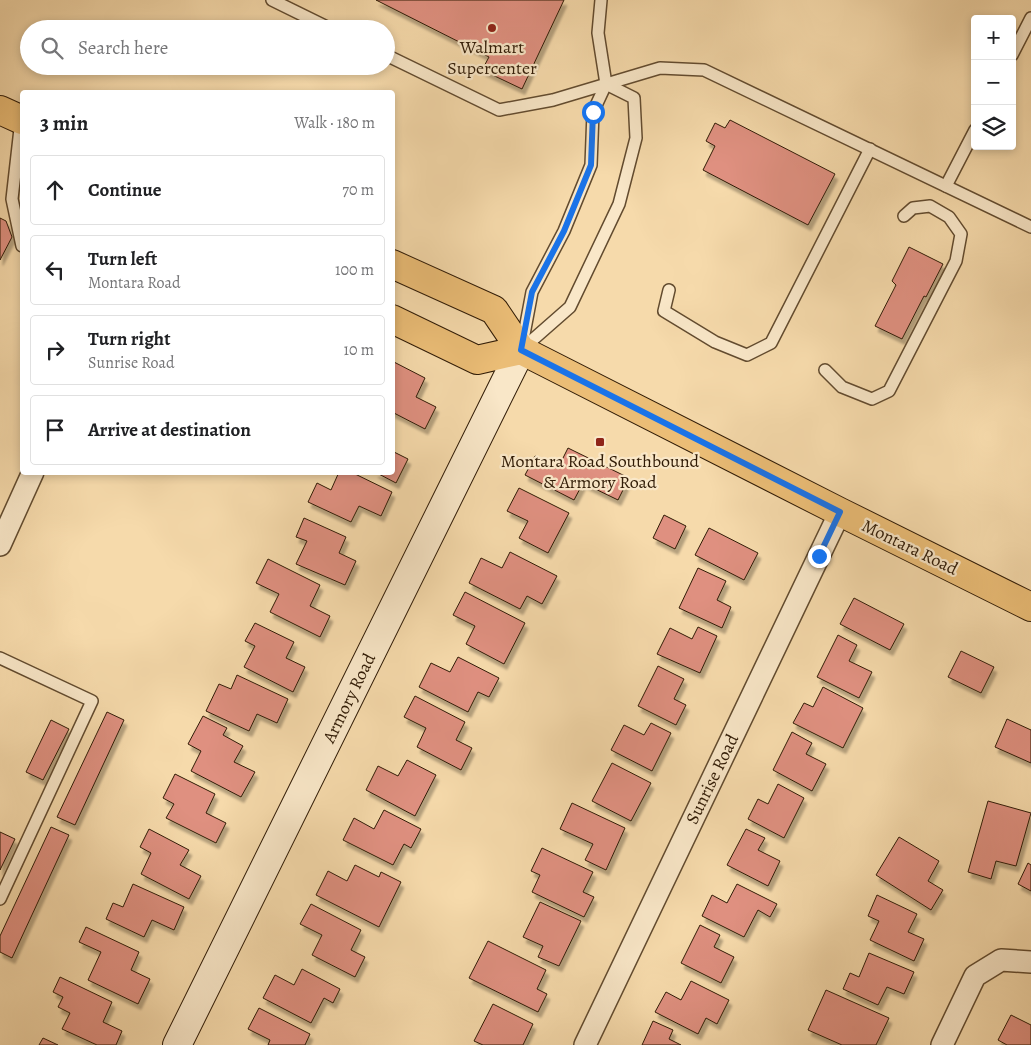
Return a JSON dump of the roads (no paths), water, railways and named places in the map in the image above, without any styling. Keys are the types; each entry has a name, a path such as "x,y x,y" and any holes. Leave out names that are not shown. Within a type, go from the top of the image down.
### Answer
{"main road":[{"name":"Montara Road","path":"395,265 494,310 521,350 840,512 1031,606"},
{"path":"395,320 477,360 521,350"},
{"name":"Armory Road","path":"177,1045 521,350"}],"street":[{"path":"0,545 32,475"},
{"name":"Sunrise Road","path":"585,1045 840,512"},
{"path":"942,1045 975,976 1001,960 1031,962"}],"lane":[{"path":"272,0 313,20"},
{"path":"521,350 532,292 564,231 591,165 593,112 606,84 598,33 601,0"},
{"path":"1016,47 1031,18"},
{"path":"395,59 499,110 553,100 660,68 704,70 1031,226"},
{"path":"521,350 570,307 619,204 636,138 634,98 606,84"},
{"path":"15,117 12,199 20,237"},
{"path":"946,186 971,138"},
{"path":"669,290 664,311 716,342 747,355 771,343 870,149"},
{"path":"825,370 842,387 872,399 889,391 956,261 962,234 949,217 930,206 913,208 904,216"},
{"path":"0,658 92,701 0,899"}],"place":[{"name":"Walmart Supercenter","path":"492,28"},
{"name":"Montara Road Southbound & Armory Road","path":"600,442"}]}
